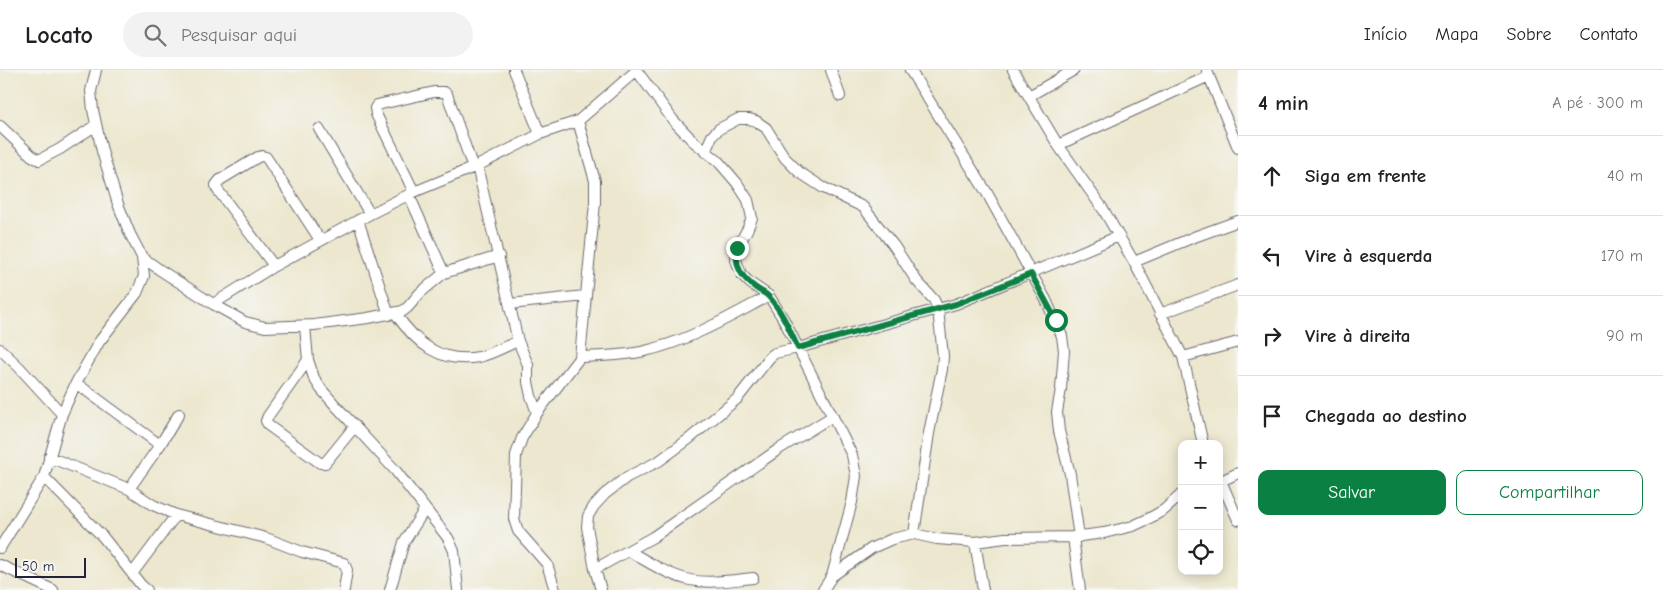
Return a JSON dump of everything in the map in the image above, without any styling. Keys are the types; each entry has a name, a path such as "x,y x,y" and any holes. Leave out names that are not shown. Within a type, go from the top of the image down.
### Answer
{"street":[{"path":"0,548 44,477 62,414 76,384 99,342 137,293 144,276 142,257 118,204 110,181 96,125 92,91 96,70"},
{"path":"514,70 540,134"},
{"path":"213,304 274,266 358,220 412,193 475,167 540,134 578,121 637,70 673,120 692,141 718,162 737,183 748,200 752,218 737,248 736,260 741,274 750,283 769,296 784,320 852,455 856,476 852,502 832,576 823,590"},
{"path":"831,70 840,96"},
{"path":"910,70 986,193 1046,300 1062,336 1064,351 1062,388 1057,412 1059,431 1070,474 1080,590"},
{"path":"1013,70 1058,145 1103,209 1119,236 1183,357 1202,440"},
{"path":"1029,96 1074,70"},
{"path":"1058,145 1208,73 1238,148"},
{"path":"444,273 412,193 374,108 377,105 434,92 444,92 446,94 475,167 499,256 518,342 528,366 528,382 537,412"},
{"path":"705,152 712,136 719,129 738,119 756,121 766,128 785,158 799,172 822,187 863,206 894,246 916,280 934,300 938,309 943,356 942,369 929,433 914,534"},
{"path":"555,590 547,564 518,531 514,519 516,455 522,438 537,412 580,358 595,203 594,181 578,121"},
{"path":"0,126 32,156 39,160 60,149 96,125"},
{"path":"319,130 370,214"},
{"path":"274,266 217,189 216,184 258,157 266,157 320,240"},
{"path":"358,220 392,314 416,339 448,356 464,358 480,356 518,342"},
{"path":"1134,262 1194,236 1238,221"},
{"path":"601,590 587,527 588,516 594,506 605,494 627,477 659,461 737,399 775,353 956,304 1119,236"},
{"path":"142,257 213,304 245,322 265,327 305,326 403,311 420,292 444,273 499,256"},
{"path":"1160,314 1238,285"},
{"path":"510,304 586,296"},
{"path":"580,358 630,354 675,342 769,296"},
{"path":"305,326 308,360 320,389 395,470 448,538 454,551 458,590"},
{"path":"1183,357 1238,342"},
{"path":"0,349 62,414"},
{"path":"308,360 268,416 266,421 269,426 320,463 325,463 329,459 355,426"},
{"path":"76,384 160,445"},
{"path":"129,489 179,414"},
{"path":"595,569 629,552 653,537 779,449 833,416"},
{"path":"49,457 129,489 153,505 176,515 266,538 302,552 344,563 347,570 344,590"},
{"path":"1223,480 1238,473"},
{"path":"44,477 103,536 132,574 147,590"},
{"path":"1222,485 1238,520"},
{"path":"832,576 872,548 892,539 914,534 937,539 976,542 1005,538 1076,537 1126,528 1164,510 1178,498"},
{"path":"390,590 404,542 425,509"},
{"path":"132,574 176,515"},
{"path":"976,542 983,590"},
{"path":"629,552 660,568 690,580 753,578"},
{"path":"0,566 53,590"}],"route":[{"path":"737,248 736,260 741,274 750,283 769,296 798,348 956,304 1031,274 1056,320"}]}
